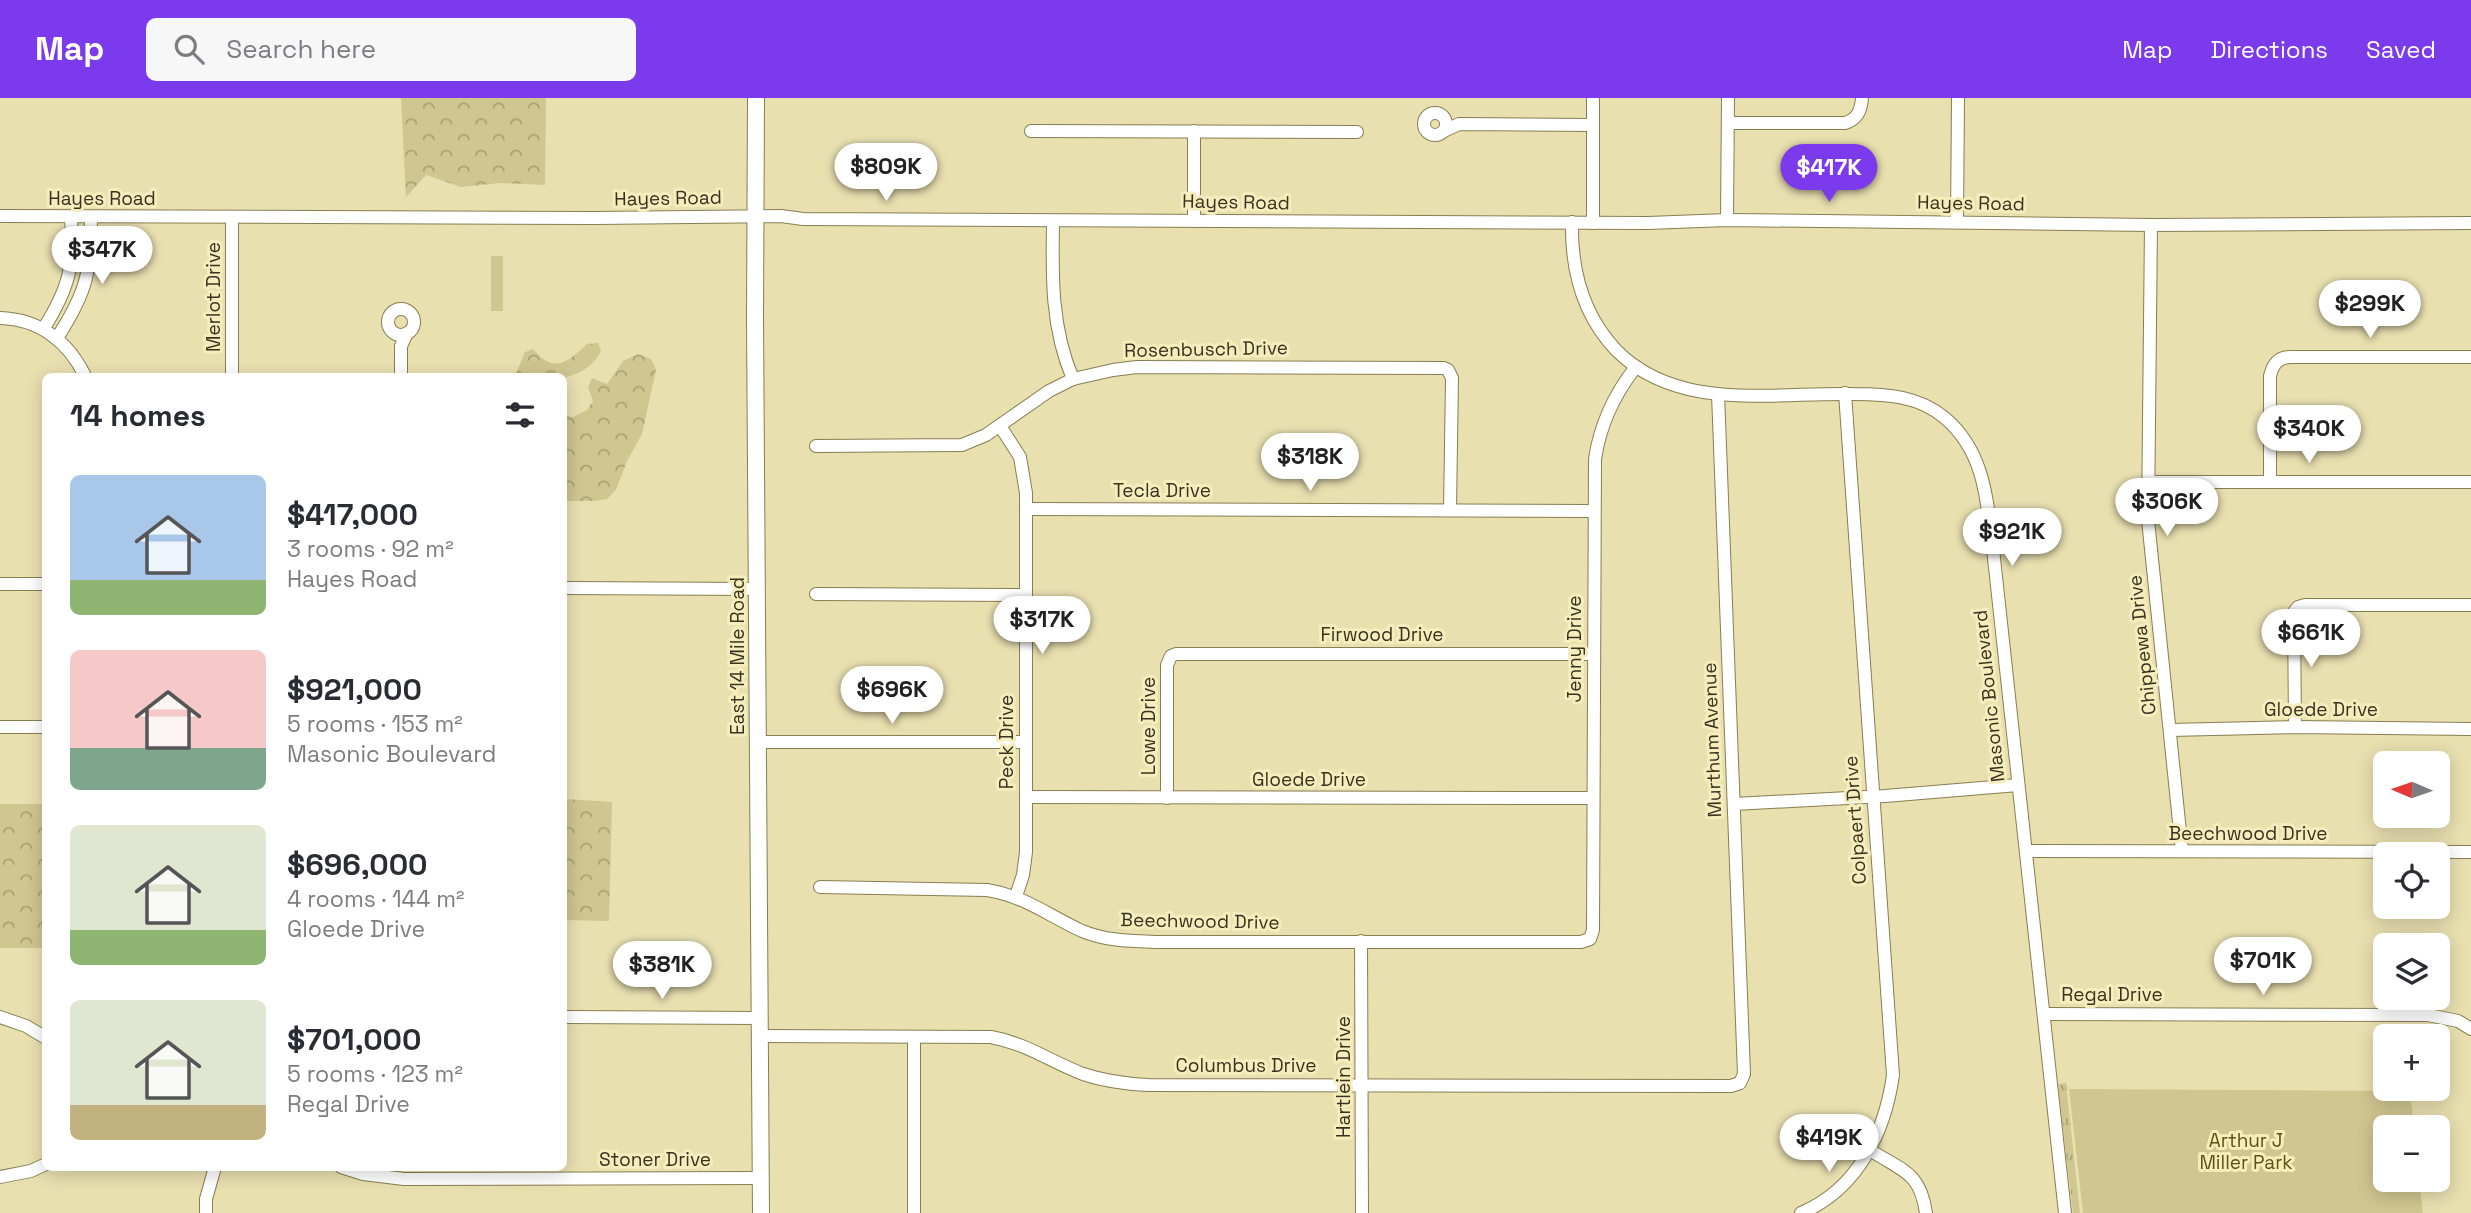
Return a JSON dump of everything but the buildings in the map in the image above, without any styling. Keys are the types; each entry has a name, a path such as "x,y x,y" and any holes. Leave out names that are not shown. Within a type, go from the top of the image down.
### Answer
{"main road":[{"name":"East 14 Mile Road","path":"756,98 761,1213"}],"street":[{"path":"1593,98 1593,223"},
{"path":"1727,220 1728,98"},
{"path":"1728,123 1845,123 1856,117 1862,98"},
{"path":"1957,221 1958,98"},
{"path":"1444,125 1593,125"},
{"path":"1031,131 1357,132"},
{"path":"1194,131 1194,221"},
{"name":"Hayes Road","path":"0,216 756,216 1053,222 1593,223 1727,220 2151,225 2471,223"},
{"path":"44,328 63,297 71,270 71,217"},
{"path":"57,338 78,305 89,267 92,217"},
{"name":"Merlot Drive","path":"232,218 232,373"},
{"path":"1053,222 1055,312 1060,343 1073,379"},
{"name":"Masonic Boulevard","path":"1572,222 1574,264 1586,305 1598,328 1635,368 1678,388 1718,394 1845,393 1896,396 1925,405 1946,419 1978,462 1992,537 2065,1213"},
{"name":"Chippewa Drive","path":"2151,225 2147,482 2152,559 2182,851"},
{"path":"63,297 78,305"},
{"path":"0,318 20,320 44,328 57,338 79,363 84,373"},
{"path":"400,333 401,373"},
{"path":"2270,481 2270,376 2277,361 2291,357 2471,356"},
{"name":"Rosenbusch Drive","path":"816,446 962,445 979,439 1049,391 1073,379 1137,367 1440,367 1448,370 1452,379 1450,509"},
{"name":"Jenny Drive","path":"1590,939 1594,930 1595,459 1601,430 1619,390 1635,368"},
{"name":"Colpaert Drive","path":"1801,1213 1843,1185 1870,1150 1886,1112 1893,1075 1845,393"},
{"name":"Murthum Avenue","path":"1718,394 1744,1074 1740,1083"},
{"name":"Peck Drive","path":"1000,426 1020,457 1026,509 1026,852 1023,875 1016,896"},
{"path":"2147,482 2471,482"},
{"name":"Tecla Drive","path":"1026,509 1593,511"},
{"path":"0,584 42,584"},
{"path":"567,588 758,589"},
{"path":"817,594 1025,595"},
{"path":"2295,727 2294,612 2298,607 2471,605"},
{"name":"Firwood Drive","path":"1171,656 1181,653 1593,654"},
{"name":"Lowe Drive","path":"1167,797 1167,665 1171,656"},
{"path":"0,727 42,727"},
{"name":"Gloede Drive","path":"2170,730 2295,727 2471,729"},
{"path":"758,742 1025,743"},
{"path":"1734,804 2018,785"},
{"name":"Gloede Drive","path":"1026,797 1593,798"},
{"name":"Beechwood Drive","path":"2025,851 2471,852"},
{"name":"Beechwood Drive","path":"820,887 987,890 1016,896 1084,931 1121,940 1581,942 1590,939"},
{"name":"Hartlein Drive","path":"1361,941 1362,1213"},
{"name":"Regal Drive","path":"2044,1014 2428,1015 2458,1021 2471,1029"},
{"path":"0,1017 19,1023 42,1036"},
{"path":"567,1017 760,1018"},
{"name":"Columbus Drive","path":"760,1036 990,1037 1034,1050 1082,1073 1122,1083 1731,1086 1740,1083"},
{"path":"914,1037 914,1213"},
{"path":"1870,1150 1913,1178 1920,1187 1926,1213"},
{"path":"0,1177 31,1171 42,1166"},
{"path":"206,1213 214,1171"},
{"name":"Stoner Drive","path":"357,1171 404,1179 761,1178"}],"green space":[{"path":"401,98 546,98 545,185 500,183 461,187 426,175 406,197"},
{"path":"491,256 503,256 503,311 491,311"},
{"path":"598,343 601,351 586,369 575,374 567,377 567,373 516,373 525,352 533,349 547,361 560,363 567,361 587,344"},
{"path":"638,354 651,359 656,370 642,434 627,461 616,490 607,499 567,501 567,416 573,417 587,410 593,401 588,387 592,378 607,384 623,361"},
{"path":"567,799 612,802 609,921 567,920"},
{"path":"0,804 42,804 42,948 0,948"},
{"path":"2066,1083 2080,1213 2073,1213 2058,1084"},
{"name":"Arthur J Miller Park","path":"2069,1089 2373,1091 2373,1101 2411,1101 2413,1115 2373,1115 2373,1192 2420,1192 2423,1213 2083,1213"}]}
